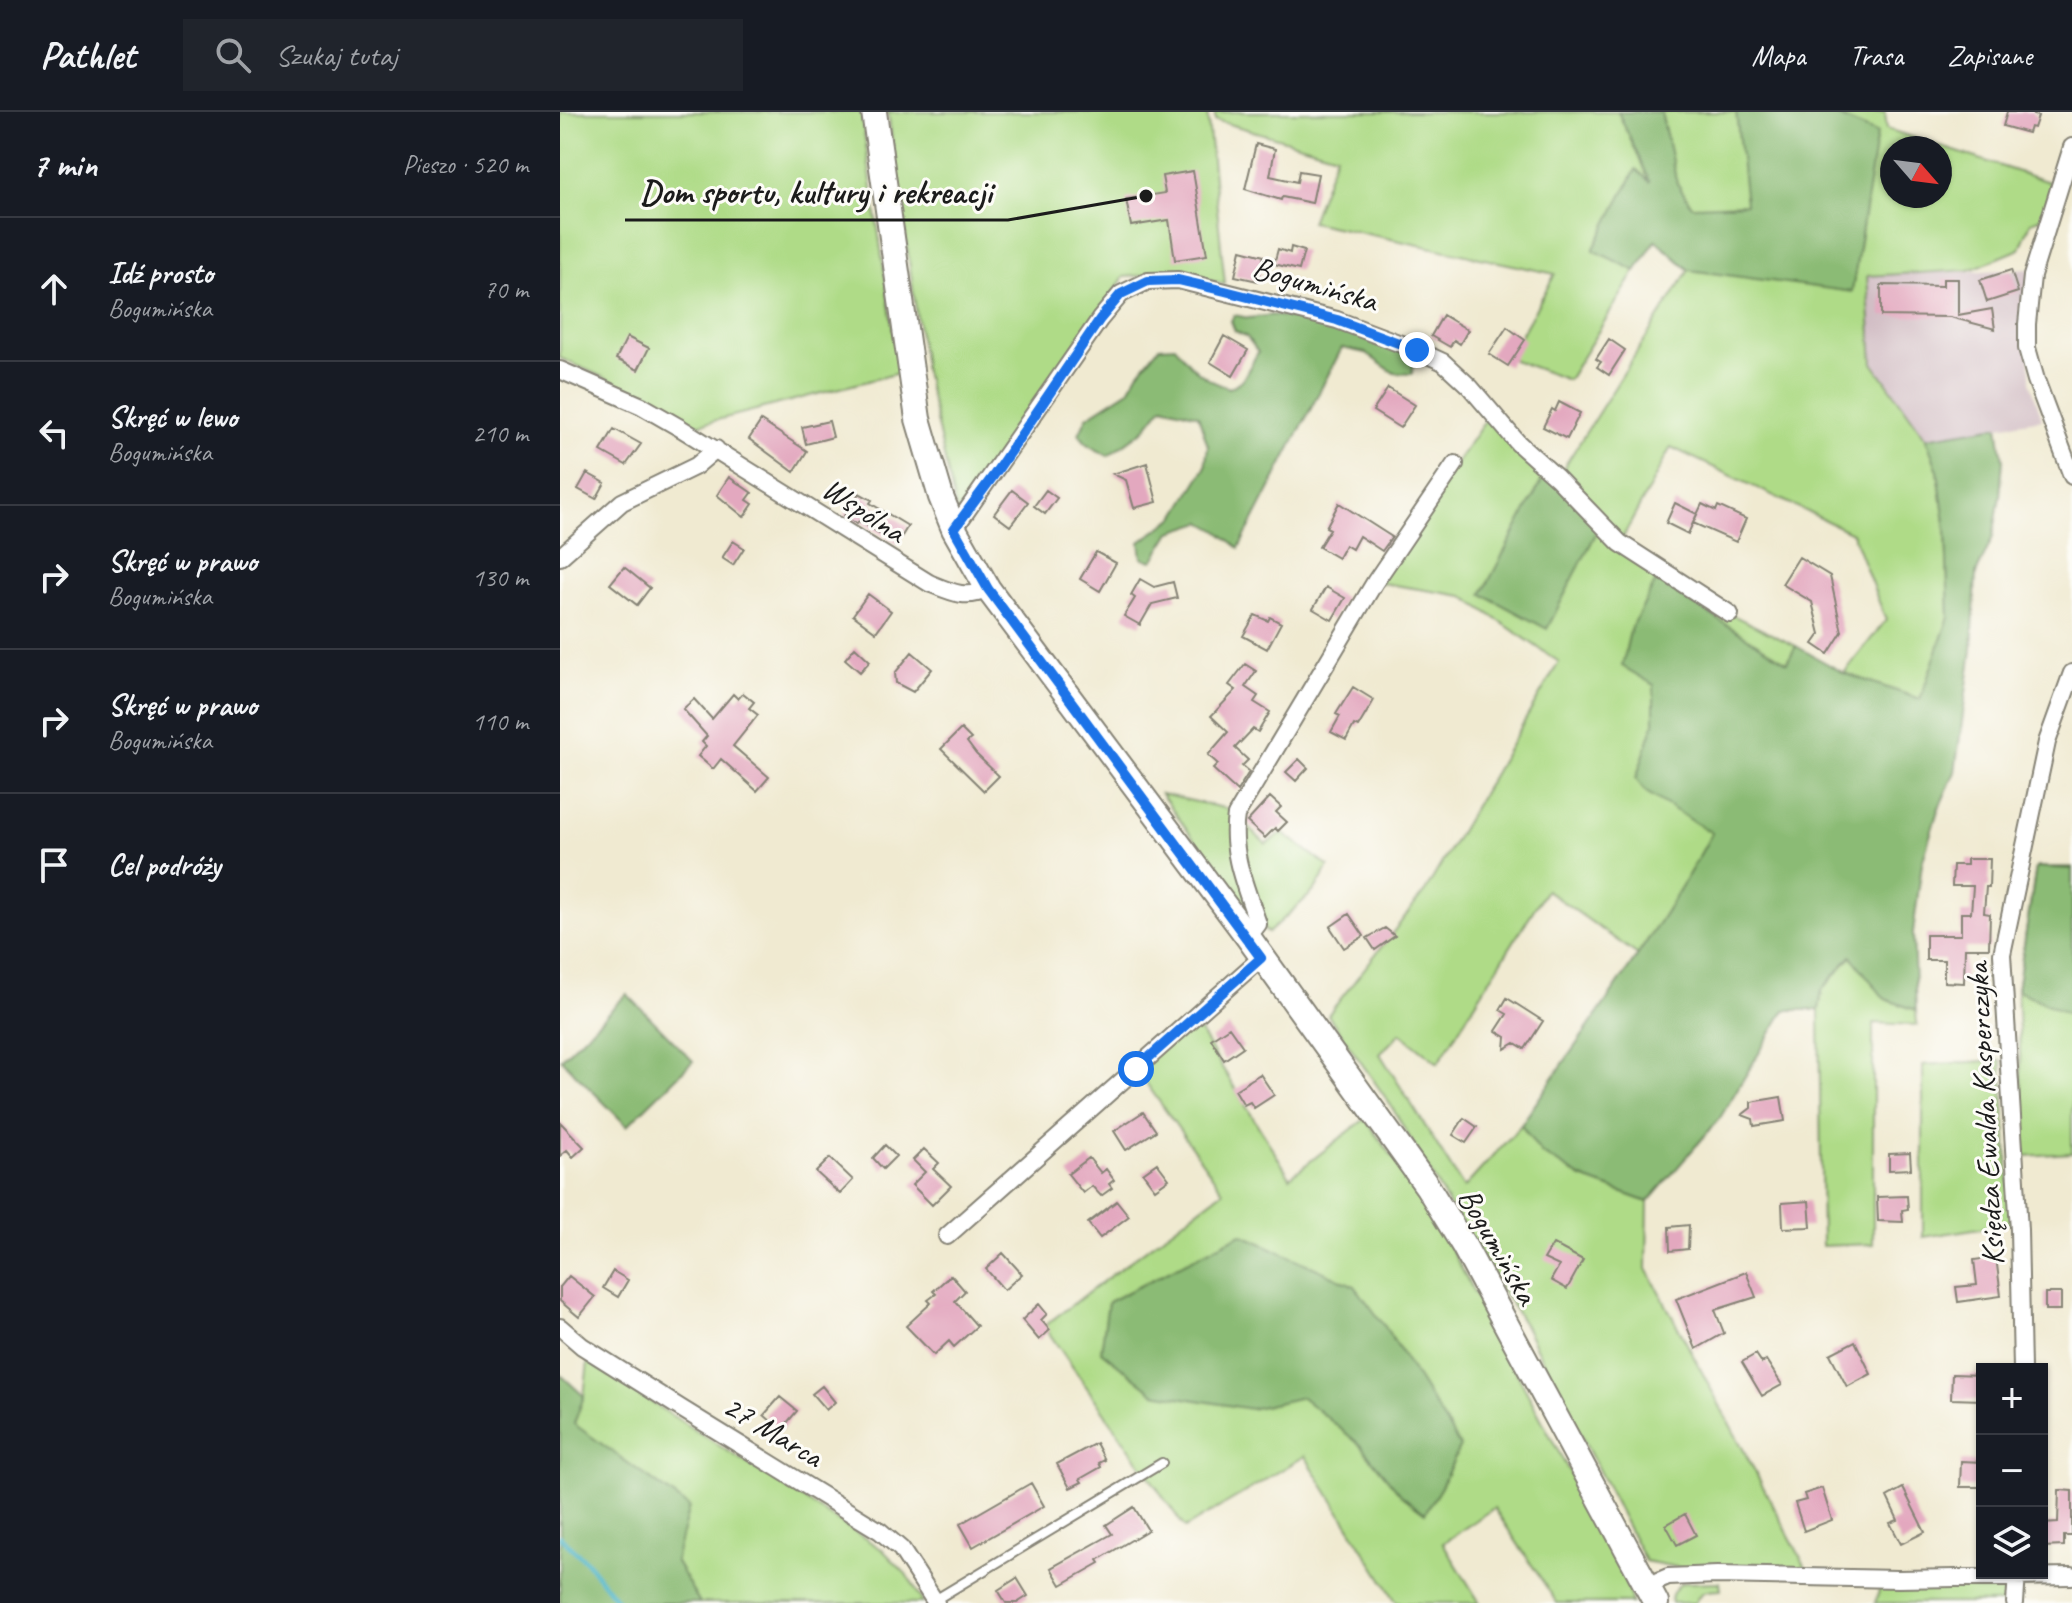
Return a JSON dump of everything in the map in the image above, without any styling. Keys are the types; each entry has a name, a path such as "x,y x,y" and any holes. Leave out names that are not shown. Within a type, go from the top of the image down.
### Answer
{"main road":[{"name":"Bogumińska","path":"874,112 918,419 941,497 954,529 988,589 1248,937 1427,1186 1464,1246 1651,1594"}],"street":[{"path":"2072,147 2032,276 2027,348 2072,476"},
{"name":"Bogumińska","path":"954,529 1100,319 1121,294 1148,281 1178,280 1337,320 1443,362 1470,387 1518,443 1620,543 1730,614"},
{"name":"Wspólna","path":"560,370 642,406 929,583 961,596 977,595 988,589"},
{"path":"560,557 622,502 696,466 716,449"},
{"path":"1248,937 1258,924 1238,862 1233,831 1236,815 1375,582 1455,464"},
{"name":"Księdza Ewalda Kasperczyka","path":"2022,1363 2018,1192 2002,954 2047,742 2072,673"},
{"path":"947,1236 1261,958"},
{"name":"27 Marca","path":"560,1327 582,1346 880,1531 901,1549 935,1602"},
{"name":"Bogumińska","path":"1651,1594 1668,1577 1717,1575 1891,1579 1976,1576"},
{"name":"Bogumińska","path":"2048,1576 2072,1576"},
{"path":"2015,1603 2017,1579"}],"lane":[{"path":"935,1602 1162,1463"}],"shaded area":[{"path":"2029,269 2030,381 2042,419 1926,438 1873,363 1867,276"}],"green space":[{"path":"560,112 861,112 899,373 682,429 648,397 560,358"},
{"path":"888,112 1207,112 1225,284 1173,273 1124,277 957,514 924,367"},
{"path":"1215,112 1885,112 1887,129 1908,136 1880,136 1880,208 1952,208 1952,150 2052,183 2043,218 2031,222 2020,249 1970,270 1867,276 1873,363 1926,438 1938,471 1946,530 1949,617 1921,700 1844,673 1886,620 1852,533 1671,447 1620,543 1730,614 1796,646 1750,736 1731,798 1686,881 1638,955 1546,890 1438,1063 1400,1033 1380,1054 1464,1188 1521,1125 1541,1153 1582,1178 1648,1202 1647,1269 1807,1569 1717,1575 1645,1561 1525,1326 1466,1234 1390,1104 1328,1015 1426,890 1559,662 1463,596 1375,582 1491,412 1557,478 1689,270 1655,240 1568,380 1508,358 1555,274 1311,222 1336,155 1215,120"},
{"path":"1618,112 1661,112 1677,183 1692,206 1746,204 1736,112 1827,112 1877,133 1852,292 1689,270 1656,240 1636,271 1593,250 1636,169 1650,182"},
{"path":"1234,315 1249,318 1272,315 1320,322 1414,355 1412,374 1394,373 1365,353 1342,348 1239,548 1202,522 1171,532 1153,561 1142,558 1140,542 1175,517 1205,468 1208,446 1198,415 1163,406 1144,430 1108,456 1088,445 1079,434 1087,417 1129,390 1159,347 1175,346 1199,372 1221,385 1230,388 1243,379 1258,352 1247,337 1235,331 1231,321"},
{"path":"1998,426 2003,460 2000,496 1993,537 1976,574 1972,650 1955,772 1938,810 1922,863 1913,933 1916,1010 1885,999 1851,956 1822,990 1819,1010 1785,1010 1720,1118 1648,1202 1582,1178 1541,1153 1521,1125 1645,945 1712,833 1646,792 1636,779 1654,723 1654,685 1622,666 1630,631 1656,581 1787,662 1796,646 1844,673 1920,699 1949,617 1946,530 1938,471 1926,438"},
{"path":"1548,469 1601,524 1547,629 1482,594"},
{"path":"1161,794 1228,809 1266,844 1283,833 1329,867 1314,891 1268,933 1246,911"},
{"path":"2036,867 2072,867 2072,1153 2025,1156 2017,990"},
{"path":"2036,867 2072,869 2072,1016 2017,990"},
{"path":"1852,956 1885,999 1916,1010 1917,1025 1873,1023 1873,1244 1822,1246 1819,1010 1822,990"},
{"path":"627,994 693,1061 627,1126 561,1059"},
{"path":"1192,1019 1290,1177 1365,1119 1415,1187 1451,1249 1623,1573 1632,1603 1557,1603 1494,1508 1443,1543 1480,1603 1397,1603 1305,1456 1185,1528 1044,1326 1223,1191 1136,1069"},
{"path":"2001,1060 2012,1223 1923,1237 1923,1065"},
{"path":"1241,1234 1355,1286 1384,1325 1460,1446 1425,1513 1401,1495 1360,1445 1302,1397 1251,1409 1154,1393 1101,1351 1108,1302"},
{"path":"588,1362 883,1550 909,1577 923,1603 700,1603 675,1561 573,1423 584,1396"},
{"path":"560,1374 584,1396 574,1424 689,1507 675,1561 700,1603 560,1603"},
{"path":"1720,1582 1721,1590 1699,1595 1695,1603 1672,1603 1673,1592 1682,1583"},
{"path":"1880,1588 2006,1589 2013,1603 1875,1603"}],"building":[{"path":"2007,112 2034,112 2033,115 2038,116 2034,128 2030,127 2028,133 2003,126"},
{"path":"1256,144 1275,149 1270,176 1297,182 1299,171 1318,174 1312,203 1282,197 1281,200 1245,189"},
{"path":"1193,171 1207,255 1175,260 1169,220 1131,226 1126,199 1165,193 1162,176"},
{"path":"1291,247 1304,251 1299,270 1274,264 1278,249 1290,253"},
{"path":"1241,250 1264,256 1258,281 1235,276"},
{"path":"2011,270 2018,292 1987,302 1980,280"},
{"path":"1943,279 1958,279 1958,315 1992,309 1995,329 1950,317 1881,316 1881,285 1943,286"},
{"path":"1443,315 1468,330 1460,344 1454,340 1450,347 1431,336"},
{"path":"1507,327 1525,340 1508,366 1489,354"},
{"path":"1224,336 1248,350 1233,376 1210,362"},
{"path":"627,337 649,348 638,370 616,359"},
{"path":"1609,339 1625,350 1609,375 1597,367 1601,362 1596,359"},
{"path":"1388,388 1415,405 1400,428 1373,411"},
{"path":"1559,402 1580,413 1567,439 1543,427"},
{"path":"761,421 807,451 794,472 749,439"},
{"path":"829,421 833,437 806,444 802,427"},
{"path":"614,429 641,444 626,465 601,451"},
{"path":"1147,463 1157,502 1134,508 1126,480 1113,474"},
{"path":"587,473 605,483 596,499 578,489"},
{"path":"729,477 752,493 747,500 753,504 744,517 717,495"},
{"path":"1012,490 1028,502 1010,526 994,514"},
{"path":"1046,490 1057,498 1045,514 1034,506"},
{"path":"859,493 908,526 897,544 859,521 857,524 844,516"},
{"path":"1339,503 1392,537 1382,551 1359,536 1352,549 1345,545 1338,558 1319,547 1330,529 1326,527"},
{"path":"1675,503 1697,514 1688,534 1666,523"},
{"path":"1702,504 1716,511 1718,506 1746,519 1736,542 1693,523"},
{"path":"733,541 744,548 733,565 722,558"},
{"path":"1096,552 1116,563 1100,591 1080,579"},
{"path":"1799,557 1830,576 1842,632 1828,654 1813,644 1820,634 1812,602 1782,584"},
{"path":"624,567 650,588 637,605 610,584"},
{"path":"1140,579 1154,587 1173,582 1177,598 1152,604 1140,625 1124,616 1135,598 1131,595"},
{"path":"1326,587 1345,598 1332,620 1313,609"},
{"path":"868,594 891,611 876,632 853,615"},
{"path":"1255,615 1268,621 1270,617 1281,623 1267,649 1243,636"},
{"path":"855,647 870,661 860,672 845,659"},
{"path":"912,652 932,669 913,692 896,683 895,673"},
{"path":"1245,664 1256,671 1245,687 1258,696 1254,702 1270,712 1258,732 1253,729 1235,748 1248,760 1242,766 1249,772 1237,791 1213,769 1218,764 1208,755 1228,732 1211,716 1236,690 1229,685"},
{"path":"1353,687 1374,700 1346,740 1331,732 1340,716 1336,714"},
{"path":"743,693 754,702 749,708 758,715 733,746 769,777 757,791 721,759 713,769 698,756 706,746 702,742 707,736 683,709 694,699 712,719 733,694 738,699"},
{"path":"961,729 971,739 967,742 976,754 999,776 984,791 941,749"},
{"path":"1299,759 1308,768 1296,781 1286,772"},
{"path":"1270,797 1281,807 1276,812 1287,822 1265,838 1247,822"},
{"path":"1967,859 1990,859 1984,913 1990,914 1989,948 1965,948 1964,983 1944,982 1944,960 1926,960 1926,935 1961,935 1961,913 1971,913 1973,886 1952,886 1953,865 1967,865"},
{"path":"1349,914 1364,936 1344,948 1330,927"},
{"path":"1385,928 1395,936 1375,950 1367,938"},
{"path":"1507,998 1543,1021 1525,1049 1515,1043 1505,1049 1506,1037 1496,1031 1507,1014 1500,1010"},
{"path":"1229,1027 1243,1047 1224,1060 1211,1039"},
{"path":"1260,1074 1274,1095 1254,1108 1250,1102 1244,1105 1235,1090"},
{"path":"1781,1097 1785,1121 1754,1126 1753,1119 1742,1115 1751,1108 1751,1102"},
{"path":"1143,1112 1156,1131 1126,1150 1114,1131"},
{"path":"1464,1118 1477,1127 1466,1143 1453,1135"},
{"path":"560,1122 584,1147 573,1157 567,1150 560,1156"},
{"path":"885,1145 896,1156 883,1169 873,1158"},
{"path":"924,1149 939,1163 933,1169 951,1186 932,1205 912,1185 925,1172 913,1160"},
{"path":"1910,1153 1911,1169 1889,1170 1889,1154"},
{"path":"830,1158 853,1180 840,1194 816,1172"},
{"path":"1089,1158 1101,1173 1106,1169 1114,1180 1109,1184 1112,1188 1101,1196 1092,1186 1083,1193 1068,1174"},
{"path":"1157,1163 1169,1179 1155,1189 1143,1173"},
{"path":"1907,1196 1908,1209 1902,1210 1903,1222 1878,1221 1877,1197"},
{"path":"1117,1201 1129,1216 1100,1238 1088,1223"},
{"path":"1809,1201 1811,1227 1783,1228 1782,1203"},
{"path":"1689,1225 1688,1249 1670,1251 1669,1227"},
{"path":"1553,1244 1583,1260 1567,1289 1551,1280 1559,1266 1544,1259"},
{"path":"1003,1253 1022,1274 1004,1290 986,1269"},
{"path":"1996,1257 2001,1296 1958,1302 1956,1287 1977,1285 1974,1260"},
{"path":"613,1271 628,1280 618,1297 603,1288"},
{"path":"1746,1272 1756,1297 1715,1310 1724,1333 1696,1349 1676,1299"},
{"path":"951,1275 965,1291 955,1301 977,1326 954,1347 949,1341 934,1355 906,1326 931,1303 928,1300 936,1294 933,1291"},
{"path":"569,1276 595,1297 579,1317 560,1301 560,1287"},
{"path":"2045,1293 2061,1293 2061,1310 2045,1310"},
{"path":"1039,1304 1047,1314 1041,1320 1050,1330 1039,1340 1022,1320"},
{"path":"1855,1341 1871,1374 1847,1387 1830,1354"},
{"path":"1756,1354 1762,1363 1766,1360 1782,1385 1762,1396 1742,1362"},
{"path":"1952,1374 1976,1375 1976,1400 1951,1399"},
{"path":"822,1386 835,1402 826,1410 812,1394"},
{"path":"780,1397 797,1411 781,1430 764,1415"},
{"path":"1096,1443 1105,1460 1099,1463 1101,1467 1070,1488 1057,1464"},
{"path":"1961,1461 1976,1462 1976,1487 1960,1487"},
{"path":"1031,1483 1044,1506 973,1547 960,1524"},
{"path":"1822,1488 1832,1520 1804,1531 1795,1503 1806,1500 1804,1494"},
{"path":"1903,1488 1925,1532 1901,1544 1890,1523 1898,1520 1887,1497"},
{"path":"2059,1490 2072,1491 2072,1536 2064,1536 2064,1546 2048,1547 2048,1524 2058,1523"},
{"path":"1134,1507 1148,1530 1061,1585 1051,1568 1112,1534 1106,1525"},
{"path":"1685,1514 1696,1535 1677,1545 1666,1525"},
{"path":"1017,1578 1028,1596 1017,1603 1006,1603 998,1590"}],"waterway":[{"path":"560,1537 587,1562 619,1603"}],"place":[{"name":"Dom sportu, kultury i rekreacji","path":"1146,196"}],"route":[{"path":"1136,1069 1261,958 988,589 954,529 1100,319 1121,294 1148,281 1178,280 1225,291 1337,320 1417,350"}]}
